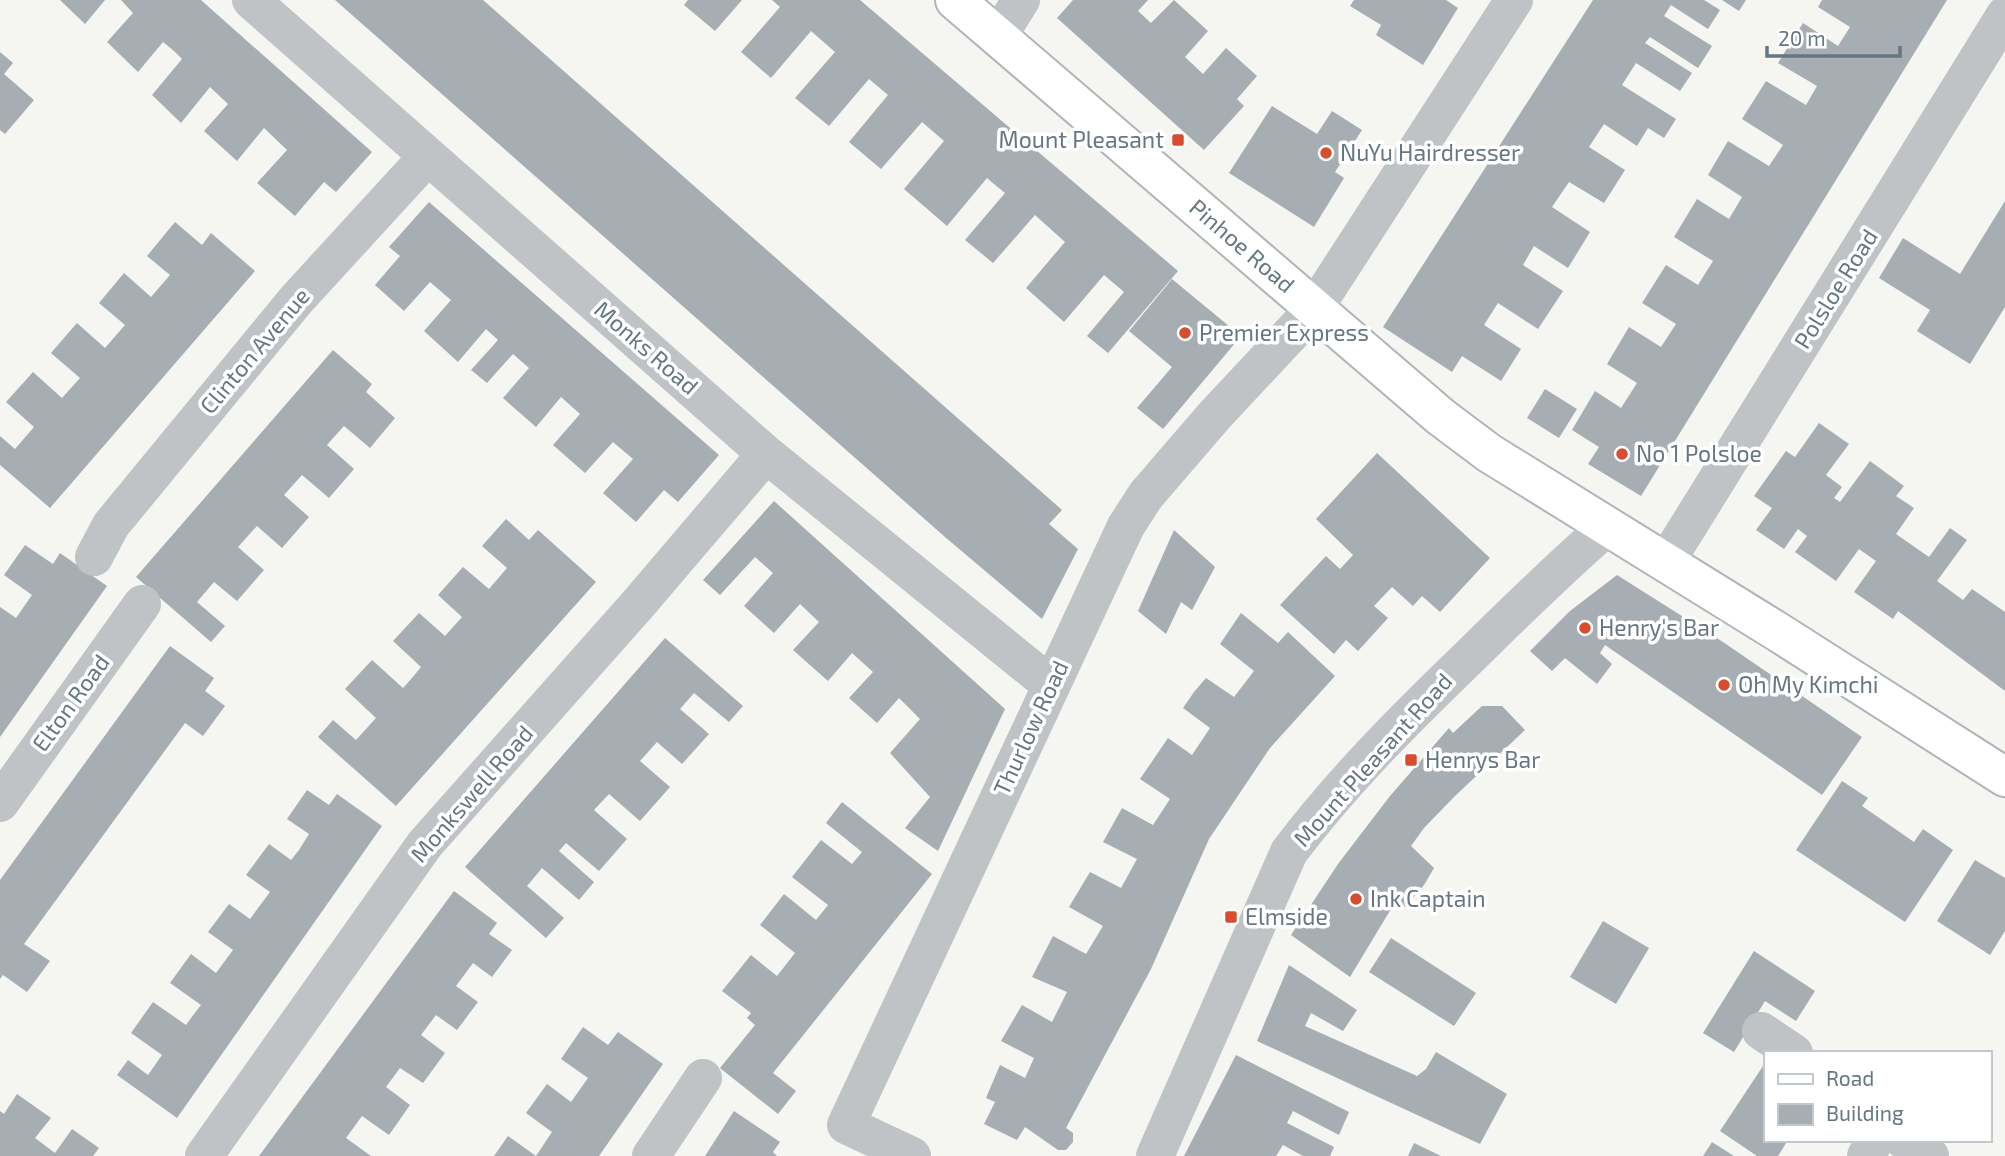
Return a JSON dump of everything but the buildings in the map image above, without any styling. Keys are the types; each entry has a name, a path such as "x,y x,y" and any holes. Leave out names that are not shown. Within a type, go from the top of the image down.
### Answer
{"main road":[{"name":"Pinhoe Road","path":"956,0 1314,309 1470,439 2005,777"}],"street":[{"name":"Monks Road","path":"251,0 766,454 1051,685"},
{"path":"999,35 1021,0"},
{"name":"Thurlow Road","path":"912,1156 846,1125 1126,526 1146,495 1215,415 1314,309 1514,0"},
{"name":"Polsloe Road","path":"1666,562 2005,15"},
{"name":"Clinton Avenue","path":"94,557 111,525 296,300 428,156"},
{"name":"Monkswell Road","path":"204,1156 425,844 639,603 766,454"},
{"name":"Mount Pleasant Road","path":"1155,1156 1289,852 1317,814 1402,722 1557,570 1607,527"},
{"name":"Elton Road","path":"0,803 142,604"},
{"path":"1761,1031 1791,1051"},
{"path":"651,1156 703,1078"},
{"path":"1907,1142 1930,1156"}],"place":[{"name":"Mount Pleasant","path":"1178,140"},
{"name":"NuYu Hairdresser","path":"1326,153"},
{"name":"Premier Express","path":"1185,333"},
{"name":"No 1 Polsloe","path":"1622,454"},
{"name":"Henry's Bar","path":"1585,628"},
{"name":"Oh My Kimchi","path":"1724,685"},
{"name":"Henrys Bar","path":"1411,760"},
{"name":"Ink Captain","path":"1356,899"},
{"name":"Elmside","path":"1231,917"}]}
